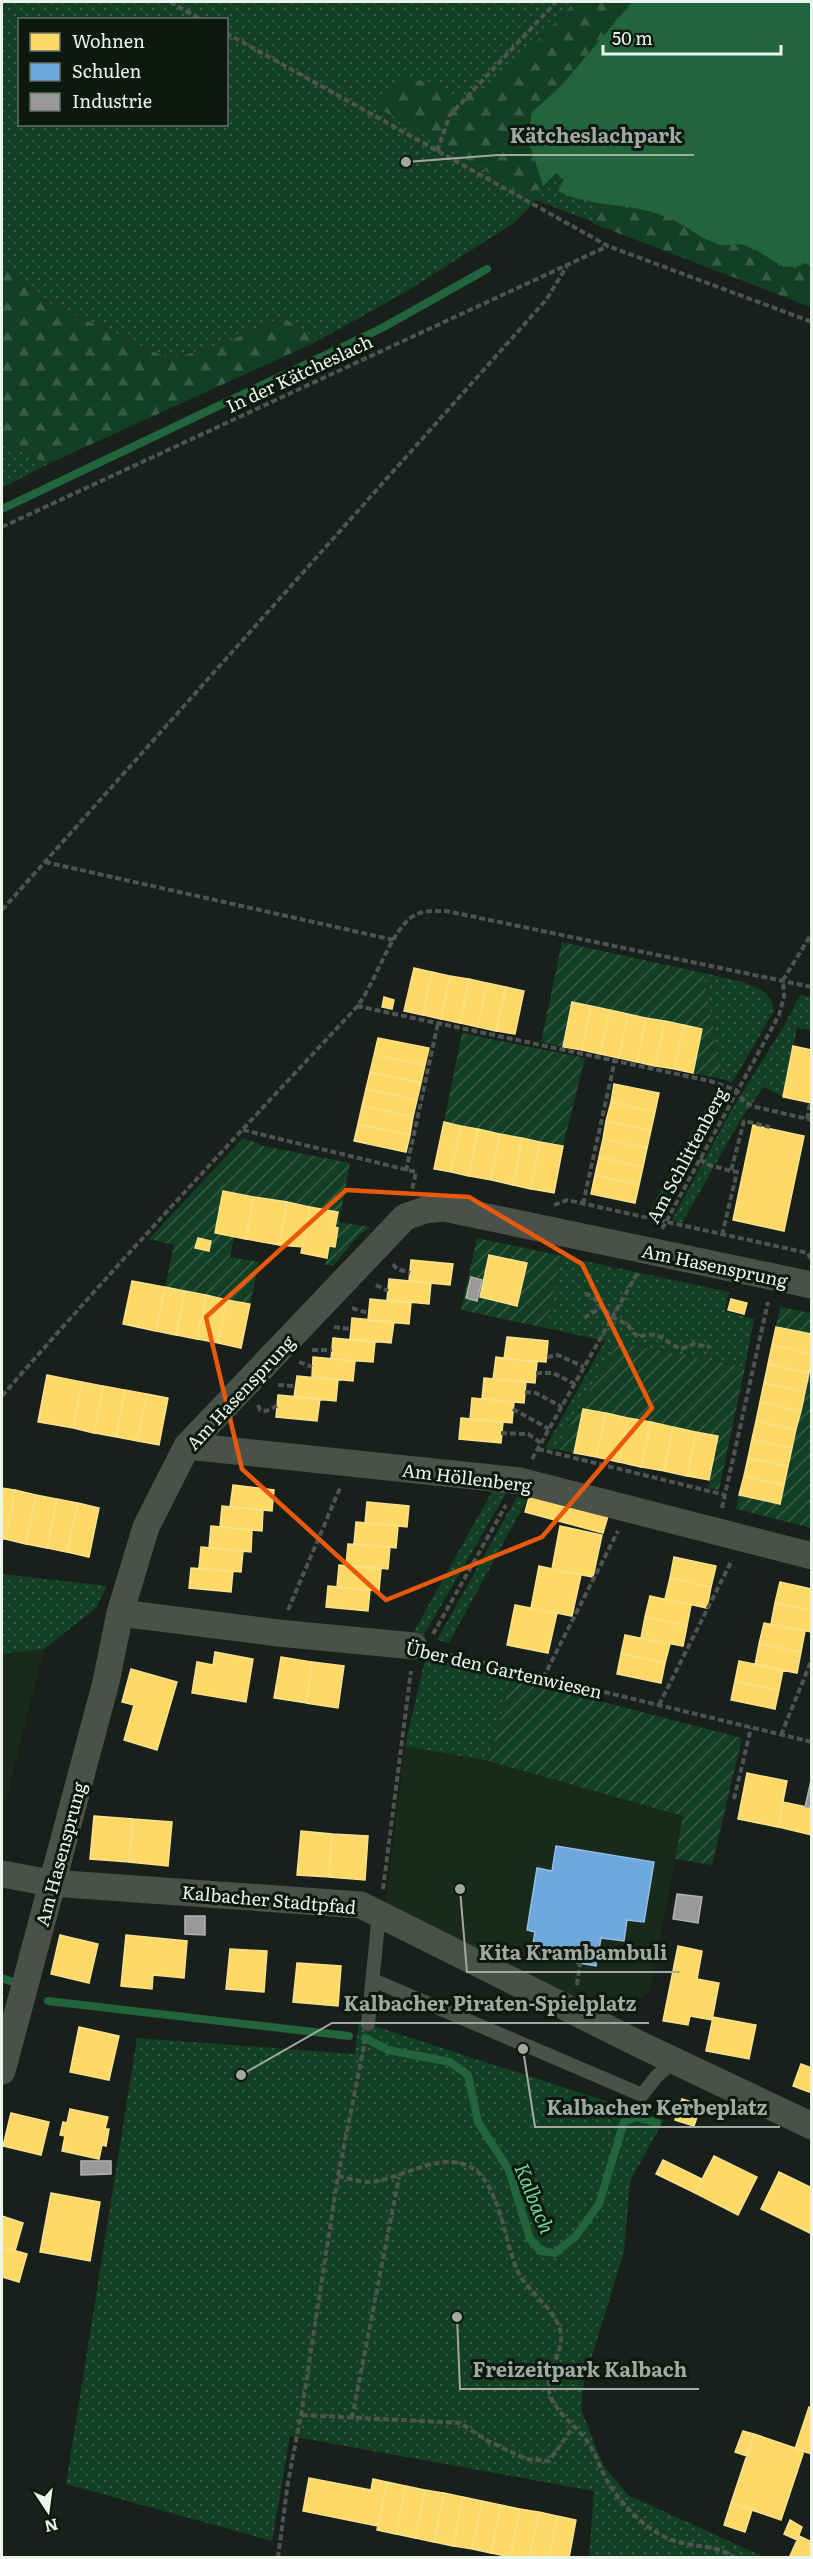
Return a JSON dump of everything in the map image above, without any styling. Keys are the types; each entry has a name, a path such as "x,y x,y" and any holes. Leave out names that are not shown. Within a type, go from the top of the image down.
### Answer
{"street":[{"name":"Am Hasensprung","path":"2,2071 106,1682 120,1613 146,1527 187,1446 405,1217 425,1210 444,1208 646,1266 812,1285"},
{"name":"Am Höllenberg","path":"187,1446 520,1481 812,1556"},
{"name":"Über den Gartenwiesen","path":"120,1613 278,1633 414,1646"},
{"name":"Kalbacher Stadtpfad","path":"2,1874 51,1883 361,1905 674,2061 812,2126"}],"lane":[{"path":"368,2024 380,1914"},
{"path":"373,1980 642,2095 656,2077 674,2061"}],"path":[{"path":"170,2 198,18"},
{"path":"437,151 450,115 556,2"},
{"path":"228,34 609,246 812,322"},
{"name":"In der Kätcheslach","path":"2,527 609,246"},
{"path":"2,910 546,300 567,266"},
{"path":"45,862 394,940"},
{"path":"2,1396 157,1221 357,1006 394,940 415,915 430,911 447,911 812,987"},
{"path":"783,980 812,933"},
{"name":"Am Schlittenberg","path":"600,1339 646,1266 736,1090 779,1015 784,997 783,980"},
{"path":"357,1006 710,1081 736,1090 744,1101 752,1106 809,1119 810,1103"},
{"path":"406,1171 438,1023"},
{"path":"583,1203 615,1060"},
{"path":"731,1171 744,1121 770,1127"},
{"path":"242,1130 416,1172 412,1191"},
{"path":"700,1159 706,1164 740,1172 722,1235"},
{"path":"386,1270 398,1257"},
{"path":"392,1263 397,1269 410,1273"},
{"path":"627,1269 646,1266"},
{"path":"380,1276 374,1283 379,1288 388,1291"},
{"path":"585,1294 592,1296 612,1317 628,1325 639,1337 656,1334 670,1345 681,1349 694,1344 710,1347"},
{"path":"716,1531 769,1298"},
{"path":"344,1313 358,1299"},
{"path":"350,1307 368,1313"},
{"path":"584,1318 602,1307"},
{"path":"338,1320 332,1326 351,1329"},
{"path":"316,1342 309,1350 332,1350"},
{"path":"290,1369 303,1355"},
{"path":"547,1358 558,1355 584,1367"},
{"path":"298,1361 312,1367"},
{"path":"536,1373 553,1373 575,1384"},
{"path":"282,1377 274,1385 295,1386"},
{"path":"525,1392 536,1393 562,1407"},
{"path":"249,1410 263,1397"},
{"path":"257,1403 260,1410 266,1411 277,1406"},
{"path":"513,1409 549,1429"},
{"path":"501,1433 528,1434 541,1443"},
{"path":"538,1449 725,1495"},
{"path":"278,1633 350,1464"},
{"path":"543,1678 630,1509"},
{"path":"659,1706 743,1538"},
{"path":"380,1914 414,1646"},
{"name":"Über den Gartenwiesen","path":"414,1646 812,1742"},
{"path":"781,1735 812,1659"},
{"path":"734,1799 751,1728"},
{"path":"278,2558 288,2482 301,2415 338,2176 363,2055"},
{"path":"338,2176 368,2182 399,2177 415,2169 441,2163 465,2164 480,2172 493,2195 518,2272 559,2325 562,2337 549,2373 550,2397 565,2421 587,2441 610,2486 645,2526 675,2541 705,2545 727,2552 735,2558"},
{"path":"352,2418 399,2177"},
{"path":"301,2415 460,2423 488,2441 526,2459 549,2461 573,2427"}],"highlighted area":[{"path":"346,1190 469,1197 582,1264 652,1408 542,1537 386,1600 242,1469 206,1317"}],"shaded area":[{"path":"632,2 811,2 811,266 805,263 789,267 781,265 753,248 738,244 717,244 671,219 651,212 571,196 558,191 564,179 556,173 543,186 528,139 532,112 561,86"},
{"path":"44,1649 6,1800 2,1799 2,1654"},
{"path":"405,1746 489,1761 684,1816 649,1993 611,2016 385,1908","holes":["654,1862 644,1922 627,1920 623,1941 601,1938 596,1966 531,1955 535,1932 527,1930 537,1869 552,1871"]}],"green space":[{"path":"2,2 811,2 811,307 536,200 514,223 407,291 318,341 283,317 220,345 170,359 47,302 2,266"},
{"path":"575,2 632,2 561,86 532,112 528,139 543,186 535,200 377,107 393,85 406,76 441,87 451,97 491,88"},
{"path":"599,203 664,215 719,245 743,245 773,258 783,267 795,268 805,263 811,266 811,307 592,223"},
{"path":"2,266 47,302 170,359 220,345 283,317 318,341 48,464 2,442"},
{"path":"2,442 48,464 2,488"},
{"path":"562,942 703,973 723,1079 693,1073 702,1029 573,1002 563,1047 541,1042"},
{"path":"703,973 746,983 757,988 771,1001 774,1011 732,1083 723,1079"},
{"path":"800,995 811,997 811,1030 797,1028 783,1097 764,1087 741,1119 682,1223 672,1220 729,1114 785,1024"},
{"path":"462,1033 585,1058 563,1146 444,1122"},
{"path":"717,1087 729,1090 658,1217 648,1214"},
{"path":"243,1138 264,1146 350,1163 339,1222 370,1227 359,1235 333,1266 325,1265 329,1246 335,1246 338,1228 335,1227 337,1212 223,1191 215,1233 234,1236 230,1257 259,1262 250,1304 165,1287 174,1245 149,1239"},
{"path":"477,1238 562,1256 546,1328 461,1310"},
{"path":"562,1256 729,1292 725,1311 754,1319 745,1367 618,1342 556,1449 545,1448 605,1341 546,1328"},
{"path":"780,1307 811,1313 811,1334 776,1327"},
{"path":"618,1342 745,1367 719,1490 708,1488 718,1436 583,1409 574,1453 556,1449"},
{"path":"811,1361 811,1528 736,1509 739,1495 780,1504"},
{"path":"493,1490 506,1493 424,1635 413,1633"},
{"path":"520,1491 530,1494 449,1643 437,1640"},
{"path":"2,1574 107,1586 96,1608 44,1649 2,1654"},
{"path":"426,1656 511,1678 489,1761 405,1746"},
{"path":"511,1678 742,1738 712,1865 675,1859 683,1816 489,1761"},
{"path":"359,2021 664,2120 630,2181 624,2252 584,2382 581,2409 603,2465 628,2495 764,2557 589,2557 594,2491 290,2436 272,2541 66,2484 137,2038 355,2054"}],"building: Wohnen":[{"path":"414,968 432,972 423,1015 404,1011"},
{"path":"432,972 450,976 441,1019 423,1015"},
{"path":"450,976 469,979 460,1023 441,1019"},
{"path":"469,979 487,983 478,1027 460,1023"},
{"path":"487,983 506,987 496,1031 478,1027"},
{"path":"506,987 524,991 515,1034 496,1031"},
{"path":"384,997 394,1000 392,1009 382,1007"},
{"path":"572,1002 591,1006 582,1050 563,1047"},
{"path":"591,1006 610,1010 600,1054 582,1050"},
{"path":"610,1010 628,1014 619,1058 600,1054"},
{"path":"628,1014 646,1018 637,1062 619,1058"},
{"path":"646,1018 665,1021 655,1066 637,1062"},
{"path":"665,1021 684,1025 674,1069 655,1066"},
{"path":"684,1025 702,1029 693,1073 674,1069"},
{"path":"378,1038 429,1048 425,1065 374,1055"},
{"path":"793,1046 812,1050 812,1103 783,1097"},
{"path":"374,1055 425,1065 421,1083 370,1072"},
{"path":"370,1072 421,1083 417,1100 366,1089"},
{"path":"614,1084 659,1093 655,1112 611,1102"},
{"path":"366,1089 417,1100 413,1117 362,1106"},
{"path":"611,1102 655,1112 651,1130 606,1121"},
{"path":"362,1106 413,1117 410,1135 358,1124"},
{"path":"606,1121 651,1130 647,1148 603,1139"},
{"path":"444,1122 461,1126 451,1172 434,1169"},
{"path":"358,1124 410,1135 406,1152 354,1141"},
{"path":"753,1125 804,1136 784,1231 733,1220"},
{"path":"461,1126 478,1129 469,1176 451,1172"},
{"path":"478,1129 500,1134 491,1180 469,1176"},
{"path":"500,1134 522,1138 513,1185 491,1180"},
{"path":"522,1138 540,1142 531,1189 513,1185"},
{"path":"603,1139 647,1148 643,1167 599,1157"},
{"path":"540,1142 563,1146 554,1193 531,1189"},
{"path":"599,1157 643,1167 639,1185 595,1175"},
{"path":"595,1175 639,1185 635,1203 591,1194"},
{"path":"223,1191 254,1197 246,1239 215,1233"},
{"path":"254,1197 287,1202 279,1245 246,1239"},
{"path":"287,1202 310,1207 303,1247 279,1245"},
{"path":"310,1207 338,1212 335,1247 329,1246 327,1258 301,1253"},
{"path":"198,1238 211,1241 209,1251 195,1248"},
{"path":"489,1255 527,1263 517,1306 480,1297"},
{"path":"411,1260 453,1264 450,1285 409,1281"},
{"path":"389,1279 431,1283 429,1304 387,1300"},
{"path":"132,1281 165,1287 156,1331 123,1324"},
{"path":"165,1287 185,1291 176,1335 156,1331"},
{"path":"185,1291 206,1295 197,1339 176,1335"},
{"path":"206,1295 227,1300 218,1343 197,1339"},
{"path":"370,1299 411,1303 409,1324 368,1320"},
{"path":"731,1299 747,1303 744,1314 728,1310"},
{"path":"227,1300 250,1304 241,1348 218,1343"},
{"path":"352,1318 394,1322 391,1343 350,1339"},
{"path":"776,1327 812,1334 812,1354 772,1345"},
{"path":"507,1337 548,1341 546,1362 504,1359"},
{"path":"333,1338 375,1342 373,1362 331,1359"},
{"path":"772,1345 812,1354 809,1373 768,1364"},
{"path":"313,1357 355,1361 353,1381 312,1377"},
{"path":"496,1357 537,1362 535,1383 493,1379"},
{"path":"768,1364 809,1373 805,1392 764,1383"},
{"path":"47,1375 82,1382 73,1428 38,1422"},
{"path":"297,1376 338,1380 336,1401 294,1397"},
{"path":"484,1378 526,1382 524,1403 482,1399"},
{"path":"82,1382 103,1386 94,1433 73,1428"},
{"path":"764,1383 805,1392 801,1411 760,1402"},
{"path":"103,1386 125,1390 116,1437 94,1433"},
{"path":"125,1390 147,1394 137,1441 116,1437"},
{"path":"147,1394 168,1398 159,1445 137,1441"},
{"path":"278,1395 320,1399 317,1421 276,1417"},
{"path":"472,1398 514,1402 512,1423 470,1419"},
{"path":"760,1402 801,1411 796,1429 756,1421"},
{"path":"583,1409 606,1413 596,1457 574,1453"},
{"path":"606,1413 628,1418 619,1462 596,1457"},
{"path":"461,1418 503,1422 501,1443 459,1439"},
{"path":"628,1418 651,1422 641,1467 619,1462"},
{"path":"756,1421 796,1429 792,1448 752,1439"},
{"path":"651,1422 673,1427 664,1471 641,1467"},
{"path":"673,1427 696,1432 687,1476 664,1471"},
{"path":"696,1432 718,1436 709,1480 687,1476"},
{"path":"752,1439 792,1448 788,1466 748,1458"},
{"path":"748,1458 788,1466 784,1485 744,1476"},
{"path":"744,1476 784,1485 780,1504 739,1495"},
{"path":"233,1485 274,1490 272,1511 230,1507"},
{"path":"2,1488 15,1490 5,1539 2,1539"},
{"path":"15,1490 36,1495 26,1544 5,1539"},
{"path":"530,1494 608,1516 603,1533 525,1512"},
{"path":"36,1495 57,1499 47,1548 26,1544"},
{"path":"57,1499 78,1503 67,1552 47,1548"},
{"path":"367,1502 409,1506 407,1527 365,1523"},
{"path":"78,1503 99,1508 89,1557 67,1552"},
{"path":"222,1506 263,1510 262,1531 220,1527"},
{"path":"356,1522 398,1526 396,1548 354,1544"},
{"path":"211,1526 252,1530 251,1552 209,1548"},
{"path":"560,1526 602,1535 593,1577 552,1569"},
{"path":"348,1544 390,1547 388,1569 346,1565"},
{"path":"201,1547 243,1551 241,1572 199,1568"},
{"path":"674,1557 716,1566 711,1587 670,1578"},
{"path":"339,1565 381,1569 379,1591 337,1587"},
{"path":"539,1566 581,1575 572,1616 531,1608"},
{"path":"191,1568 233,1571 231,1592 189,1588"},
{"path":"670,1578 711,1587 707,1608 665,1599"},
{"path":"780,1582 812,1589 812,1610 775,1603"},
{"path":"328,1586 370,1590 368,1611 326,1607"},
{"path":"650,1596 691,1605 687,1626 645,1617"},
{"path":"775,1603 812,1610 812,1632 771,1624"},
{"path":"515,1605 557,1613 548,1653 507,1645"},
{"path":"645,1617 687,1626 683,1646 641,1638"},
{"path":"764,1623 805,1631 801,1652 759,1644"},
{"path":"625,1635 670,1644 665,1663 621,1654"},
{"path":"759,1644 801,1652 797,1673 755,1665"},
{"path":"215,1652 253,1659 246,1702 192,1693 197,1662 213,1665"},
{"path":"621,1654 665,1663 661,1683 617,1674"},
{"path":"281,1657 312,1662 306,1703 274,1698"},
{"path":"739,1661 783,1670 779,1690 735,1681"},
{"path":"312,1662 344,1666 338,1708 306,1703"},
{"path":"131,1669 177,1682 157,1750 124,1740 134,1705 122,1702"},
{"path":"735,1681 779,1690 775,1709 731,1700"},
{"path":"747,1773 787,1781 778,1827 738,1819"},
{"path":"783,1802 812,1808 812,1835 778,1827"},
{"path":"94,1816 133,1819 129,1862 90,1859"},
{"path":"133,1819 172,1822 168,1866 129,1862"},
{"path":"301,1831 332,1834 329,1877 297,1875"},
{"path":"332,1834 368,1836 365,1880 329,1877"},
{"path":"60,1935 98,1944 89,1983 51,1974"},
{"path":"126,1935 187,1941 184,1978 153,1975 152,1989 121,1986"},
{"path":"678,1946 702,1951 697,1979 719,1983 712,2020 690,2016 688,2025 663,2021"},
{"path":"230,1949 267,1951 264,1992 226,1989"},
{"path":"297,1963 341,1966 338,2006 293,2002"},
{"path":"713,2017 756,2025 749,2059 706,2051"},
{"path":"79,2027 119,2036 109,2080 70,2072"},
{"path":"801,2064 812,2068 812,2093 793,2086"},
{"path":"682,2099 701,2105 694,2126 675,2120"},
{"path":"70,2109 108,2117 105,2129 109,2129 106,2146 102,2145 99,2159 62,2151 65,2136 60,2135 63,2122 67,2123"},
{"path":"11,2113 49,2122 41,2155 3,2146"},
{"path":"714,2156 757,2177 738,2215 695,2193"},
{"path":"663,2160 702,2179 695,2193 656,2174"},
{"path":"779,2172 812,2188 812,2234 761,2209"},
{"path":"51,2193 100,2202 90,2261 40,2252"},
{"path":"2,2216 23,2223 15,2251 2,2247"},
{"path":"2,2247 27,2254 19,2282 2,2277"},
{"path":"809,2407 812,2408 812,2454 795,2449"},
{"path":"743,2431 754,2434 747,2456 735,2452"},
{"path":"754,2434 804,2451 781,2520 731,2503"},
{"path":"309,2478 371,2490 373,2479 387,2482 378,2526 303,2511"},
{"path":"387,2482 406,2486 396,2534 377,2530"},
{"path":"406,2486 425,2490 415,2538 396,2534"},
{"path":"425,2490 444,2493 434,2542 415,2538"},
{"path":"444,2493 463,2497 453,2546 434,2542"},
{"path":"463,2497 482,2501 472,2549 453,2546"},
{"path":"482,2501 501,2505 491,2553 472,2549"},
{"path":"731,2503 752,2510 745,2532 724,2525"},
{"path":"501,2505 520,2509 510,2557 491,2553"},
{"path":"520,2509 539,2512 529,2558 510,2557"},
{"path":"539,2512 557,2516 549,2558 529,2558"},
{"path":"557,2516 576,2520 569,2558 549,2558"},
{"path":"790,2520 802,2527 797,2540 784,2534"},
{"path":"799,2536 812,2542 812,2558 789,2558"}],"building: Schulen":[{"path":"556,1846 654,1862 644,1922 627,1920 624,1941 601,1938 596,1966 531,1955 535,1932 527,1930 537,1868 552,1871"}],"building: Industrie":[{"path":"471,1277 482,1280 477,1301 466,1298"},
{"path":"812,1776 812,1808 805,1807"},
{"path":"677,1894 702,1897 698,1923 673,1919"},
{"path":"185,1916 205,1916 205,1935 185,1934"},
{"path":"81,2161 111,2161 111,2174 81,2175"}],"waterway":[{"path":"2,509 382,328 487,269"},
{"name":"Kalbach","path":"2,1978 13,1982"},
{"name":"Kalbach","path":"48,2001 349,2036"},
{"name":"Kalbach","path":"365,2038 388,2050 450,2062 468,2075 478,2122 509,2170 530,2239 541,2251 555,2253 576,2236 599,2204 624,2122 636,2117 657,2123"}],"place":[{"name":"Kätcheslachpark","path":"406,162"},
{"name":"Kita Krambambuli","path":"460,1889"},
{"name":"Kalbacher Kerbeplatz","path":"523,2049"},
{"name":"Kalbacher Piraten-Spielplatz","path":"241,2075"},
{"name":"Freizeitpark Kalbach","path":"457,2317"}]}
